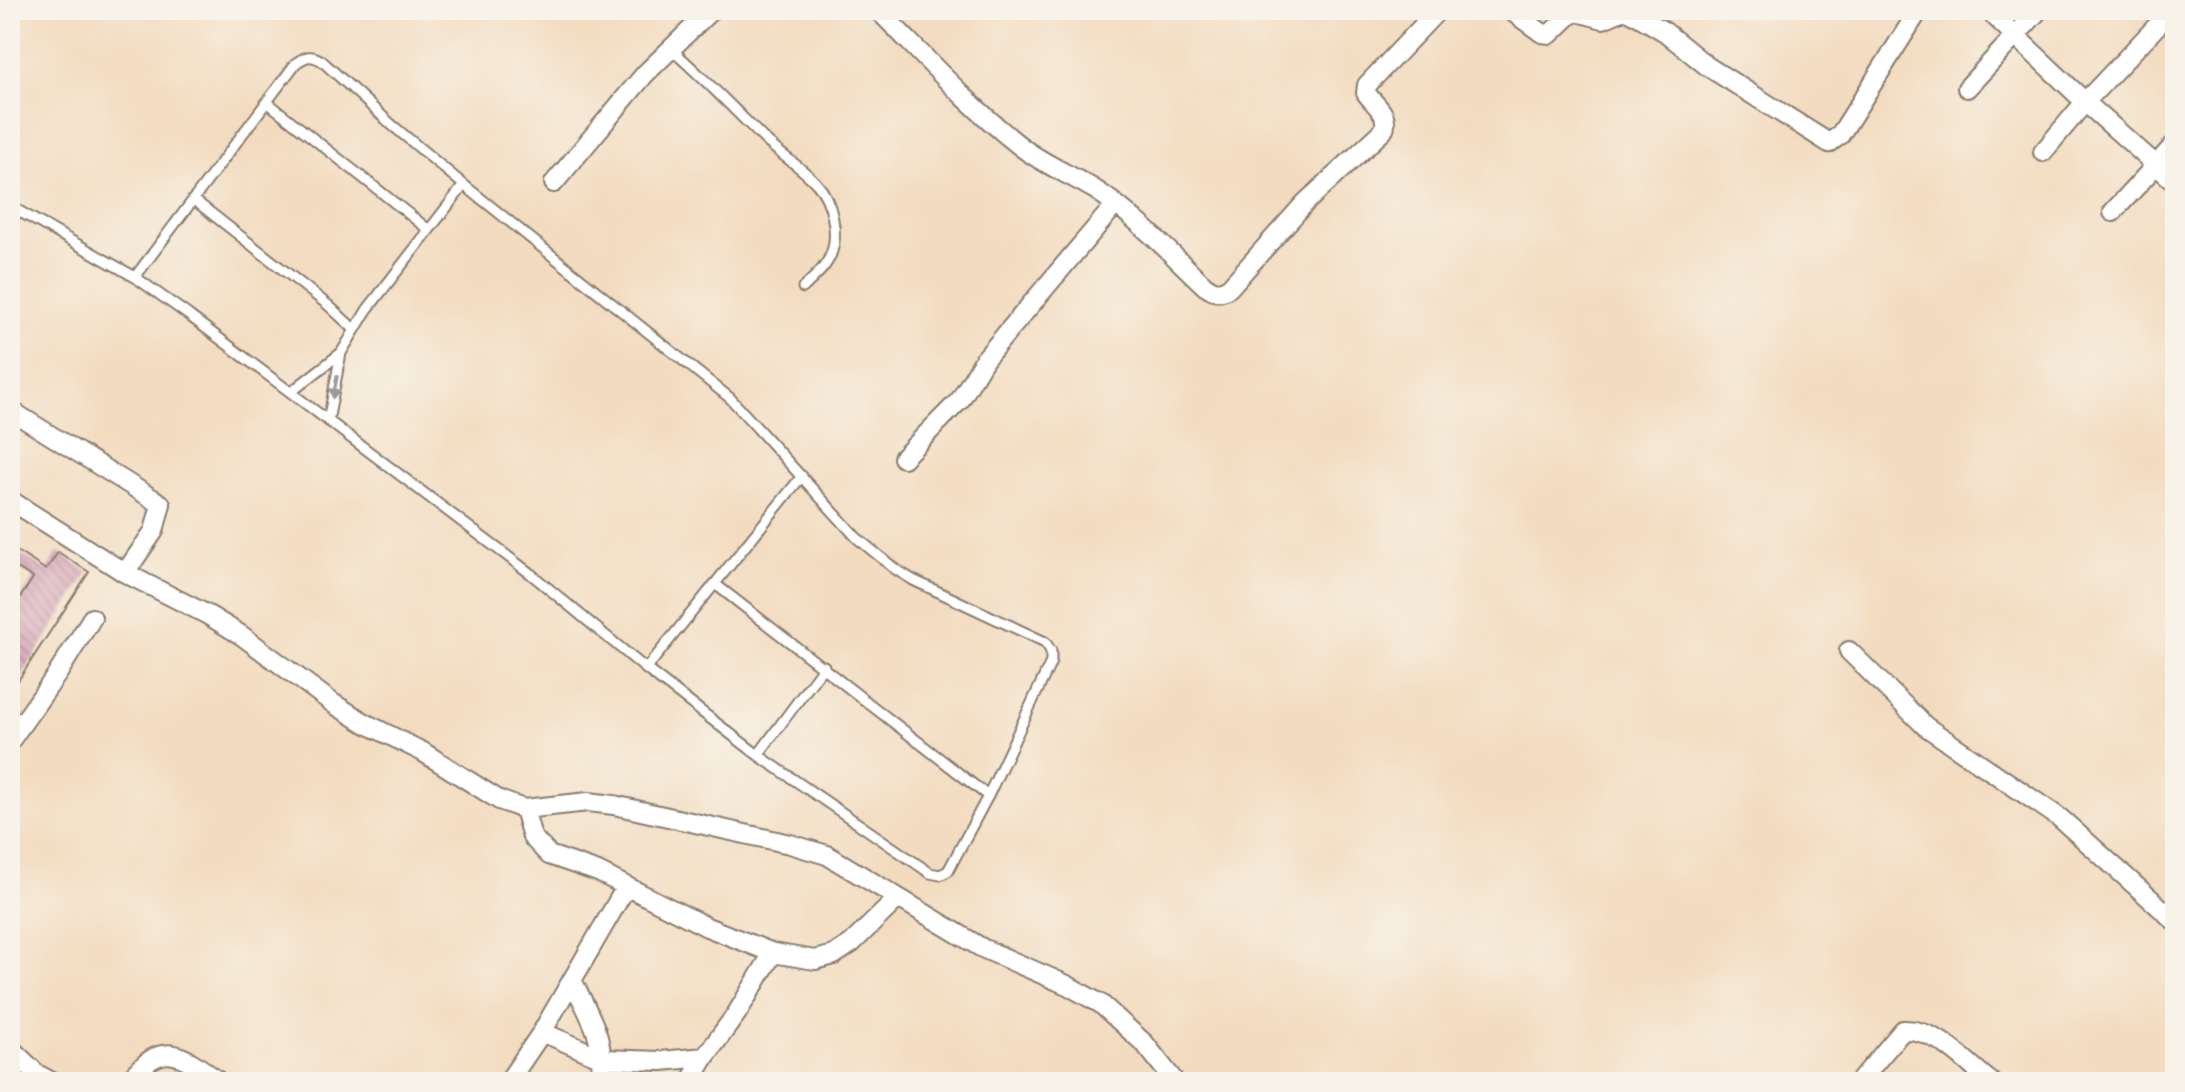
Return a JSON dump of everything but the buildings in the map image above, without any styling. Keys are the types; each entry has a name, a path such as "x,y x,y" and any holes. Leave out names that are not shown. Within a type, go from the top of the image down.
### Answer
{"street":[{"path":"554,183 645,74 711,10"},
{"path":"878,10 947,80 1019,145 1115,205 1214,292 1229,288 1305,203 1383,131 1385,116 1366,93 1367,85 1438,10"},
{"path":"1510,10 1542,33 1550,34 1574,11 1603,19 1626,10 1665,32 1707,66 1829,143 1840,135 1919,10"},
{"path":"1988,10 2175,182"},
{"path":"1967,88 2039,10"},
{"path":"2043,152 2085,102 2172,10"},
{"path":"2113,212 2175,144"},
{"path":"903,458 960,400 984,360 1115,205"},
{"path":"10,410 161,504 154,531 125,573"},
{"path":"10,500 125,573 241,635 334,704 423,752 499,800 524,809 588,802 790,844 827,855 982,948 1067,985 1101,1004 1145,1044 1175,1082"},
{"path":"10,741 92,618"},
{"path":"1849,651 1925,726 2060,818 2175,921"},
{"path":"524,809 532,837 540,848 562,861 598,872 707,927 773,953 815,960 834,955 852,943 898,898"},
{"path":"508,1082 542,1032 626,887"},
{"path":"690,1082 773,953"},
{"path":"572,980 596,1027 604,1059 600,1082"},
{"path":"1859,1082 1903,1030 1916,1029 1932,1035 1991,1082"},
{"path":"542,1032 604,1059 661,1061 705,1057"},
{"path":"10,1048 37,1074 52,1082"},
{"path":"129,1082 141,1066 165,1053 177,1054 193,1062 219,1082"},
{"path":"2170,1082 2175,1078"}],"lane":[{"path":"671,49 771,146 821,187 832,216 834,240 831,255 803,288"},
{"path":"10,206 135,277 531,574 646,669 758,755 930,873 940,875 948,871 988,796 1051,662 1051,651 1045,642 934,591 895,569 857,538 730,398 464,185 314,56 304,57 296,63 135,277"},
{"path":"267,102 429,230"},
{"path":"328,421 341,353 367,310 464,185"},
{"path":"193,199 328,305 355,330"},
{"path":"291,392 341,353"},
{"path":"646,669 802,476"},
{"path":"715,584 988,796"},
{"path":"758,755 824,666"}]}
